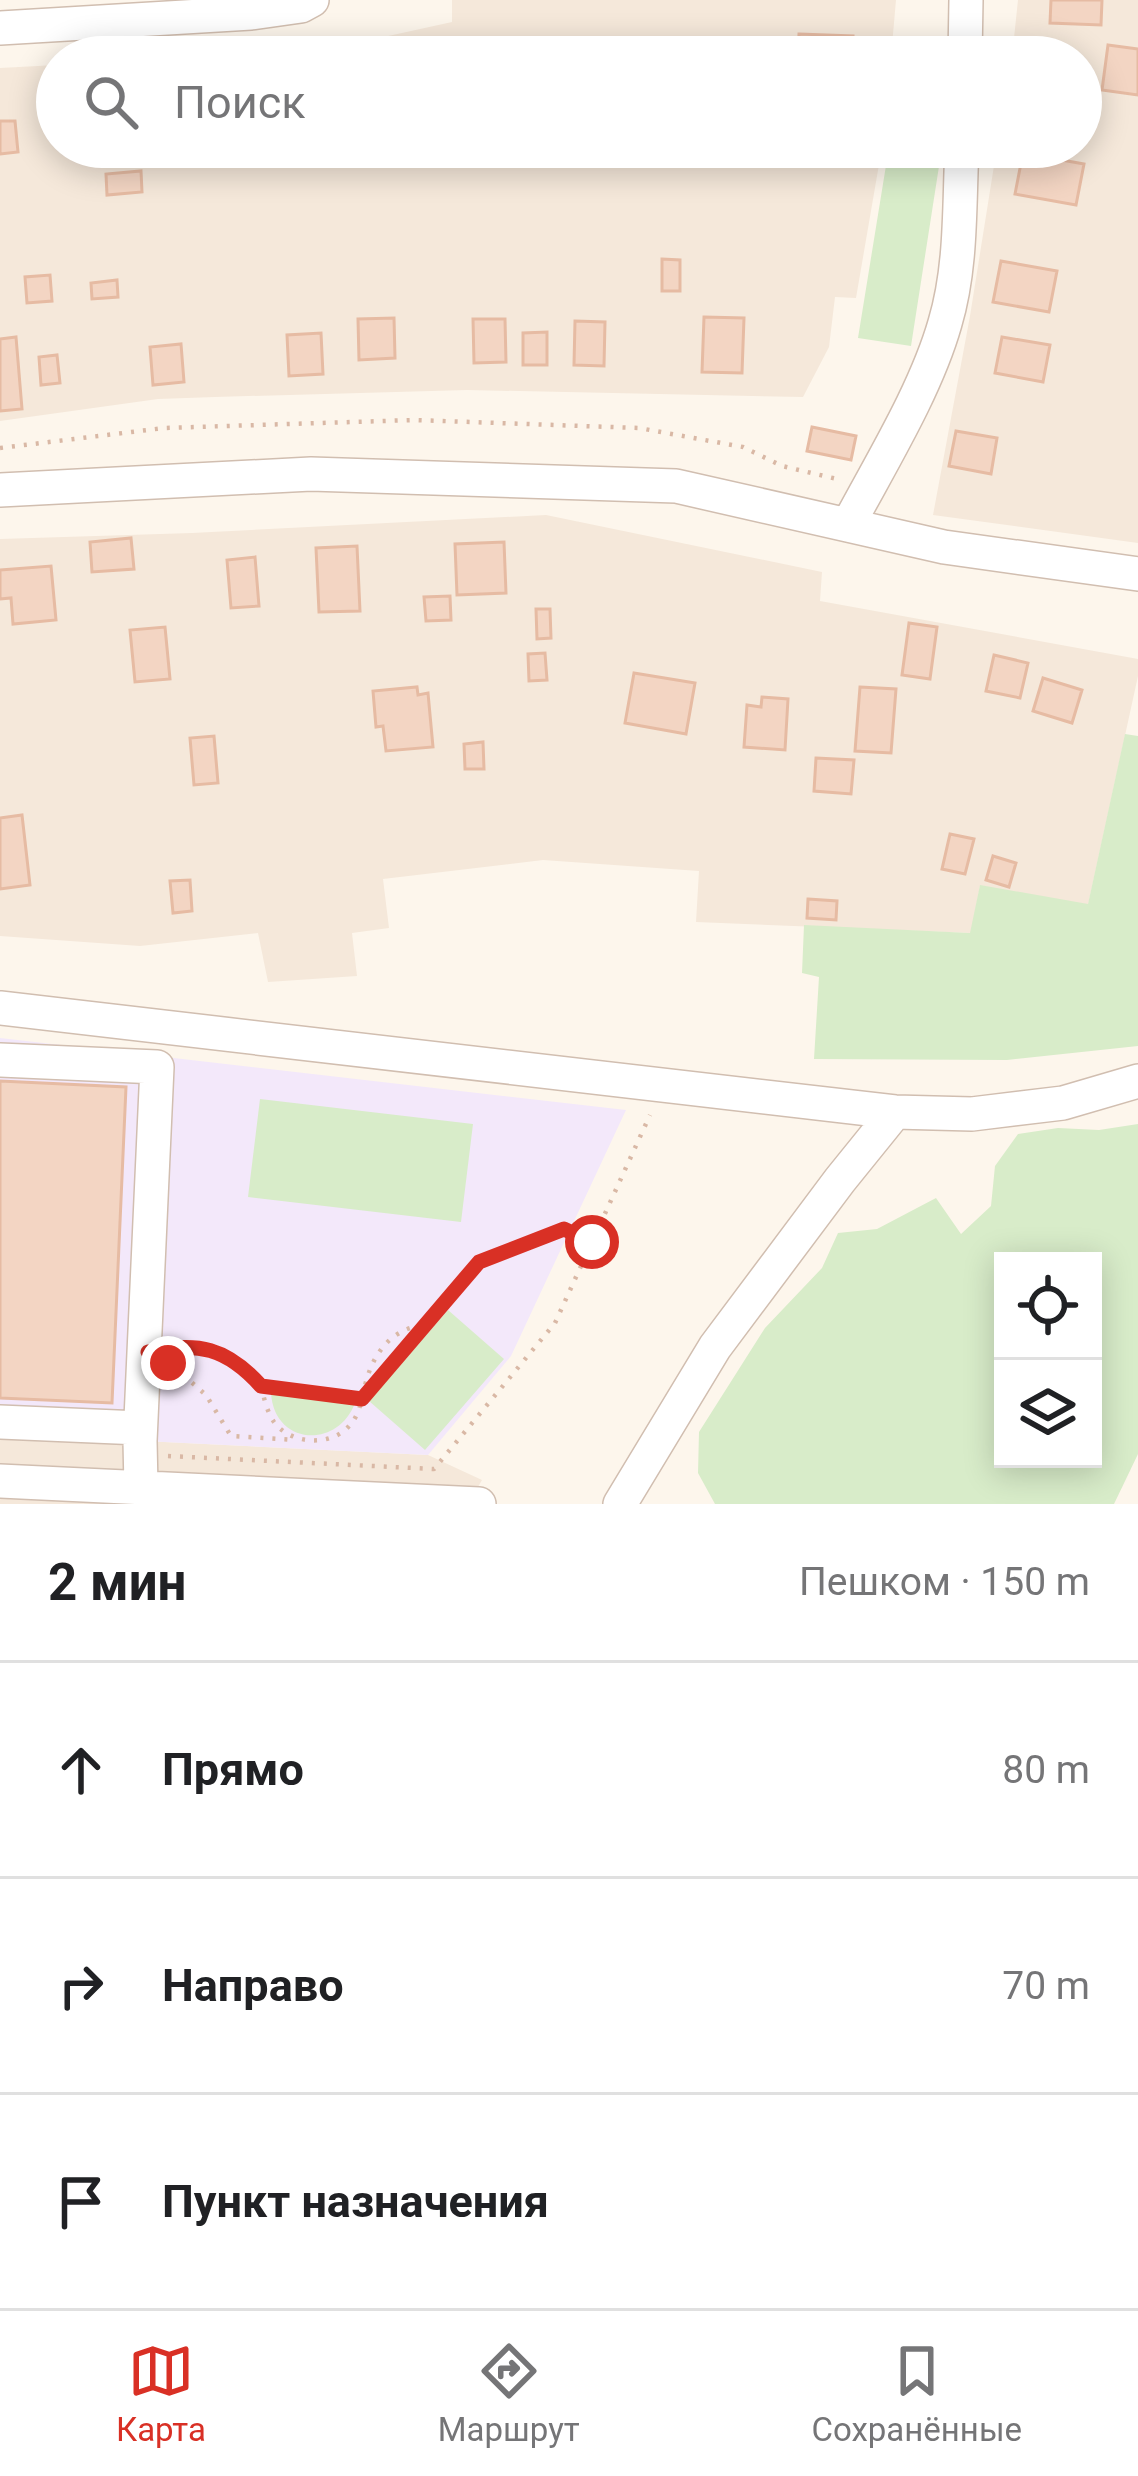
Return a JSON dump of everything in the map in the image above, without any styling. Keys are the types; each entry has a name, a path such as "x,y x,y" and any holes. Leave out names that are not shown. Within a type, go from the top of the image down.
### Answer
{"street":[{"path":"0,28 251,13 312,0"},
{"path":"965,36 966,0"},
{"path":"848,525 920,386 945,324 957,258 961,168"},
{"path":"0,490 311,474 676,486 944,547 1138,574"},
{"path":"0,1008 895,1112 972,1114 1064,1103 1138,1081"},
{"path":"0,1060 157,1066 140,1456"},
{"path":"620,1504 715,1347 895,1112"},
{"path":"0,1422 140,1456 369,1500 479,1504"},
{"path":"5,1482 140,1456"}],"path":[{"path":"140,1456 434,1469 555,1323 651,1113"},
{"path":"362,1399 479,1262 564,1229 592,1242"},
{"path":"146,1352 179,1371 206,1395 231,1436 322,1440 342,1433 355,1418 370,1368 386,1343 406,1329 426,1324"},
{"path":"146,1352 172,1347 207,1349 227,1356 261,1386 278,1427 310,1440"},
{"path":"261,1386 362,1399"}],"shaded area":[{"path":"452,0 896,0 893,36 388,36 452,22"},
{"path":"1018,0 1138,0 1138,543 933,515 994,168 1102,168 1102,36 1014,36"},
{"path":"36,66 36,168 878,168 856,298 835,297 829,347 803,397 467,390 215,397 158,399 0,421 0,68"},
{"path":"546,515 822,572 820,601 1138,659 1088,905 980,886 971,933 696,922 699,871 543,860 383,879 389,928 352,933 357,976 268,982 258,933 140,946 0,936 0,539"},
{"path":"0,1038 626,1110 511,1356 428,1455 0,1434"},
{"path":"0,1434 428,1455 482,1480 468,1504 0,1504"}],"green space":[{"path":"886,168 939,168 911,346 858,338"},
{"path":"1125,734 1138,736 1138,1046 1007,1060 814,1059 819,977 802,973 804,925 970,933 980,885 1088,904"},
{"path":"260,1099 473,1124 461,1222 248,1197"},
{"path":"1138,1124 1138,1454 1114,1504 715,1504 698,1473 699,1432 765,1328 822,1268 838,1233 877,1229 936,1198 961,1234 991,1206 995,1166 1018,1134 1058,1128 1099,1130"},
{"path":"448,1310 504,1359 425,1450 369,1401"},
{"path":"271,1393 355,1403 335,1429 307,1435 283,1423"}],"building":[{"path":"1051,0 1102,0 1101,25 1050,23"},
{"path":"1108,45 1138,49 1138,95 1102,90"},
{"path":"0,121 15,121 18,152 0,154"},
{"path":"1020,168 1083,168 1076,205 1015,194"},
{"path":"141,171 142,192 107,195 106,174"},
{"path":"662,259 680,260 680,291 662,291"},
{"path":"1001,261 1057,271 1049,312 993,302"},
{"path":"50,275 52,301 27,303 25,277"},
{"path":"117,280 118,297 92,299 91,283"},
{"path":"704,317 744,318 742,373 702,372"},
{"path":"394,318 395,358 359,360 358,319"},
{"path":"473,319 505,319 506,362 474,363"},
{"path":"575,321 605,322 604,366 574,365"},
{"path":"547,332 547,365 523,365 523,333"},
{"path":"321,333 323,374 289,376 287,335"},
{"path":"16,337 22,409 0,411 0,339"},
{"path":"1002,337 1050,345 1043,382 995,373"},
{"path":"181,344 184,382 153,385 150,347"},
{"path":"57,355 60,383 41,385 39,357"},
{"path":"812,427 856,436 851,460 807,451"},
{"path":"956,431 997,438 991,474 949,466"},
{"path":"131,538 134,569 92,572 90,542"},
{"path":"504,542 506,593 457,595 455,544"},
{"path":"357,546 360,611 319,612 316,548"},
{"path":"255,557 259,606 231,608 227,560"},
{"path":"51,566 56,620 13,624 11,598 0,599 0,570"},
{"path":"450,596 451,620 426,621 424,597"},
{"path":"536,609 550,609 551,638 537,639"},
{"path":"909,623 937,627 930,679 902,675"},
{"path":"165,627 170,679 135,682 130,630"},
{"path":"545,653 547,680 529,681 528,654"},
{"path":"994,655 1028,663 1020,698 986,691"},
{"path":"634,673 695,683 686,734 625,723"},
{"path":"1043,678 1082,690 1072,723 1033,711"},
{"path":"417,687 418,695 428,693 433,747 386,751 383,726 376,727 373,691"},
{"path":"860,687 896,689 891,753 855,751"},
{"path":"762,697 788,699 785,750 744,747 747,705 761,707"},
{"path":"214,736 218,783 194,785 190,738"},
{"path":"483,742 484,769 465,769 464,744"},
{"path":"816,758 854,760 851,794 814,791"},
{"path":"22,815 30,885 0,889 0,818"},
{"path":"950,834 974,839 965,874 942,869"},
{"path":"993,856 1016,863 1009,887 986,880"},
{"path":"190,880 192,911 173,913 170,881"},
{"path":"808,899 837,901 836,920 807,918"},
{"path":"0,1081 126,1087 112,1403 0,1398"}],"route":[{"path":"168,1363 148,1352 188,1346 207,1349 227,1356 261,1386 362,1399 479,1262 564,1229 592,1242"}]}
